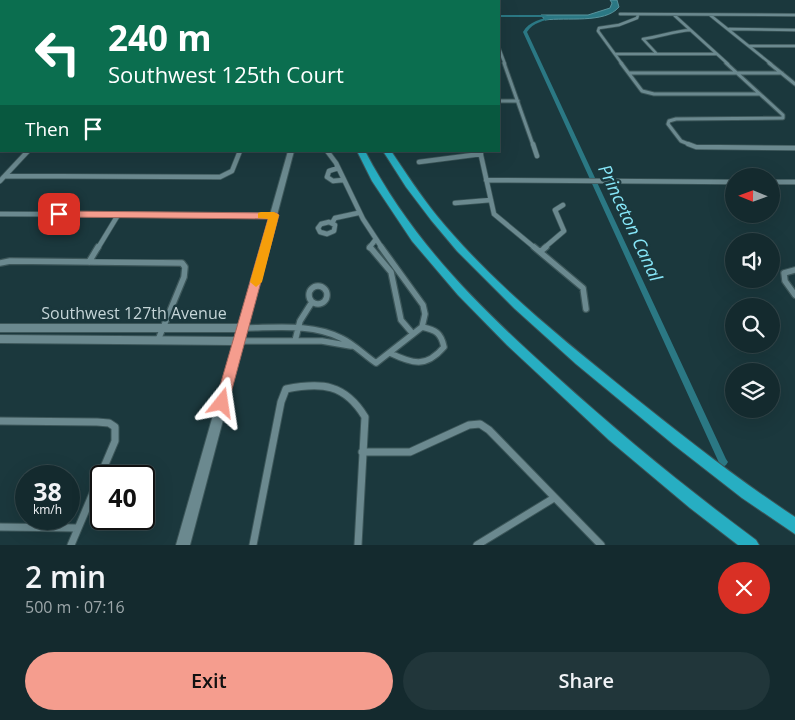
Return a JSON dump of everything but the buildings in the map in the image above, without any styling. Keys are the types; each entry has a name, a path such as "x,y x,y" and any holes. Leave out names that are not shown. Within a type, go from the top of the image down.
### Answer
{"highway":[{"path":"362,152 394,208 417,239 466,296 505,336 607,430 751,545"},
{"path":"388,152 426,208 482,271 522,311 694,455 789,523"}],"street":[{"path":"620,14 795,15"},
{"path":"638,15 634,20 598,29 642,91 760,94"},
{"path":"674,15 783,115 783,118 676,119 669,121 668,124 681,141 696,147 795,148"},
{"path":"710,15 795,84"},
{"path":"657,54 644,39 663,37 675,31 690,30"},
{"path":"728,30 795,30"},
{"path":"748,46 795,46"},
{"path":"615,54 717,54"},
{"path":"501,58 537,156"},
{"path":"629,73 782,73"},
{"path":"500,101 518,101"},
{"path":"0,181 27,152"},
{"path":"5,176 216,177 230,173 240,152"},
{"path":"183,545 291,152"},
{"path":"328,152 338,168 358,213 423,305 425,314 422,327 390,353 410,363 423,362 438,356 444,347 442,335 433,329 422,327"},
{"path":"419,162 481,152 494,214 583,288 586,309"},
{"path":"338,168 329,171 327,176 333,181 343,180"},
{"path":"486,180 725,182"},
{"path":"780,182 795,182"},
{"path":"456,203 491,200"},
{"path":"540,252 564,230 555,210 563,205"},
{"path":"332,223 335,218 358,213"},
{"path":"0,214 274,215"},
{"path":"89,262 118,214"},
{"path":"376,239 369,248 391,272 398,314 402,323 413,334"},
{"path":"0,263 10,261 181,263 185,266 184,277 158,340"},
{"path":"795,270 789,270 784,273 785,281 795,295"},
{"path":"295,341 300,321 312,302"},
{"name":"Southwest 127th Avenue","path":"0,328 243,328 298,330 331,334 340,338 376,363 390,353"},
{"name":"Southwest 127th Avenue","path":"0,339 322,341 355,348"},
{"path":"253,545 281,402 286,389 308,384 335,388 359,406 365,417 358,545"},
{"path":"0,421 97,422 109,423 115,427 115,440 80,523"},
{"path":"362,452 410,452 469,425 480,424 489,430 601,545"},
{"path":"477,545 554,498"},
{"path":"0,527 15,527"},
{"path":"71,545 77,530"}],"water":[{"path":"610,0 617,0 619,7 613,12 595,18 545,20 541,15 588,15 610,8 612,3"}],"waterway":[{"name":"Princeton Canal","path":"500,16 545,16"},
{"name":"Princeton Canal","path":"553,17 536,22 527,28 525,32 723,462"}],"slow traffic":[{"path":"256,282 274,215 261,215"}],"route":[{"path":"59,214 274,215 222,403"}]}
